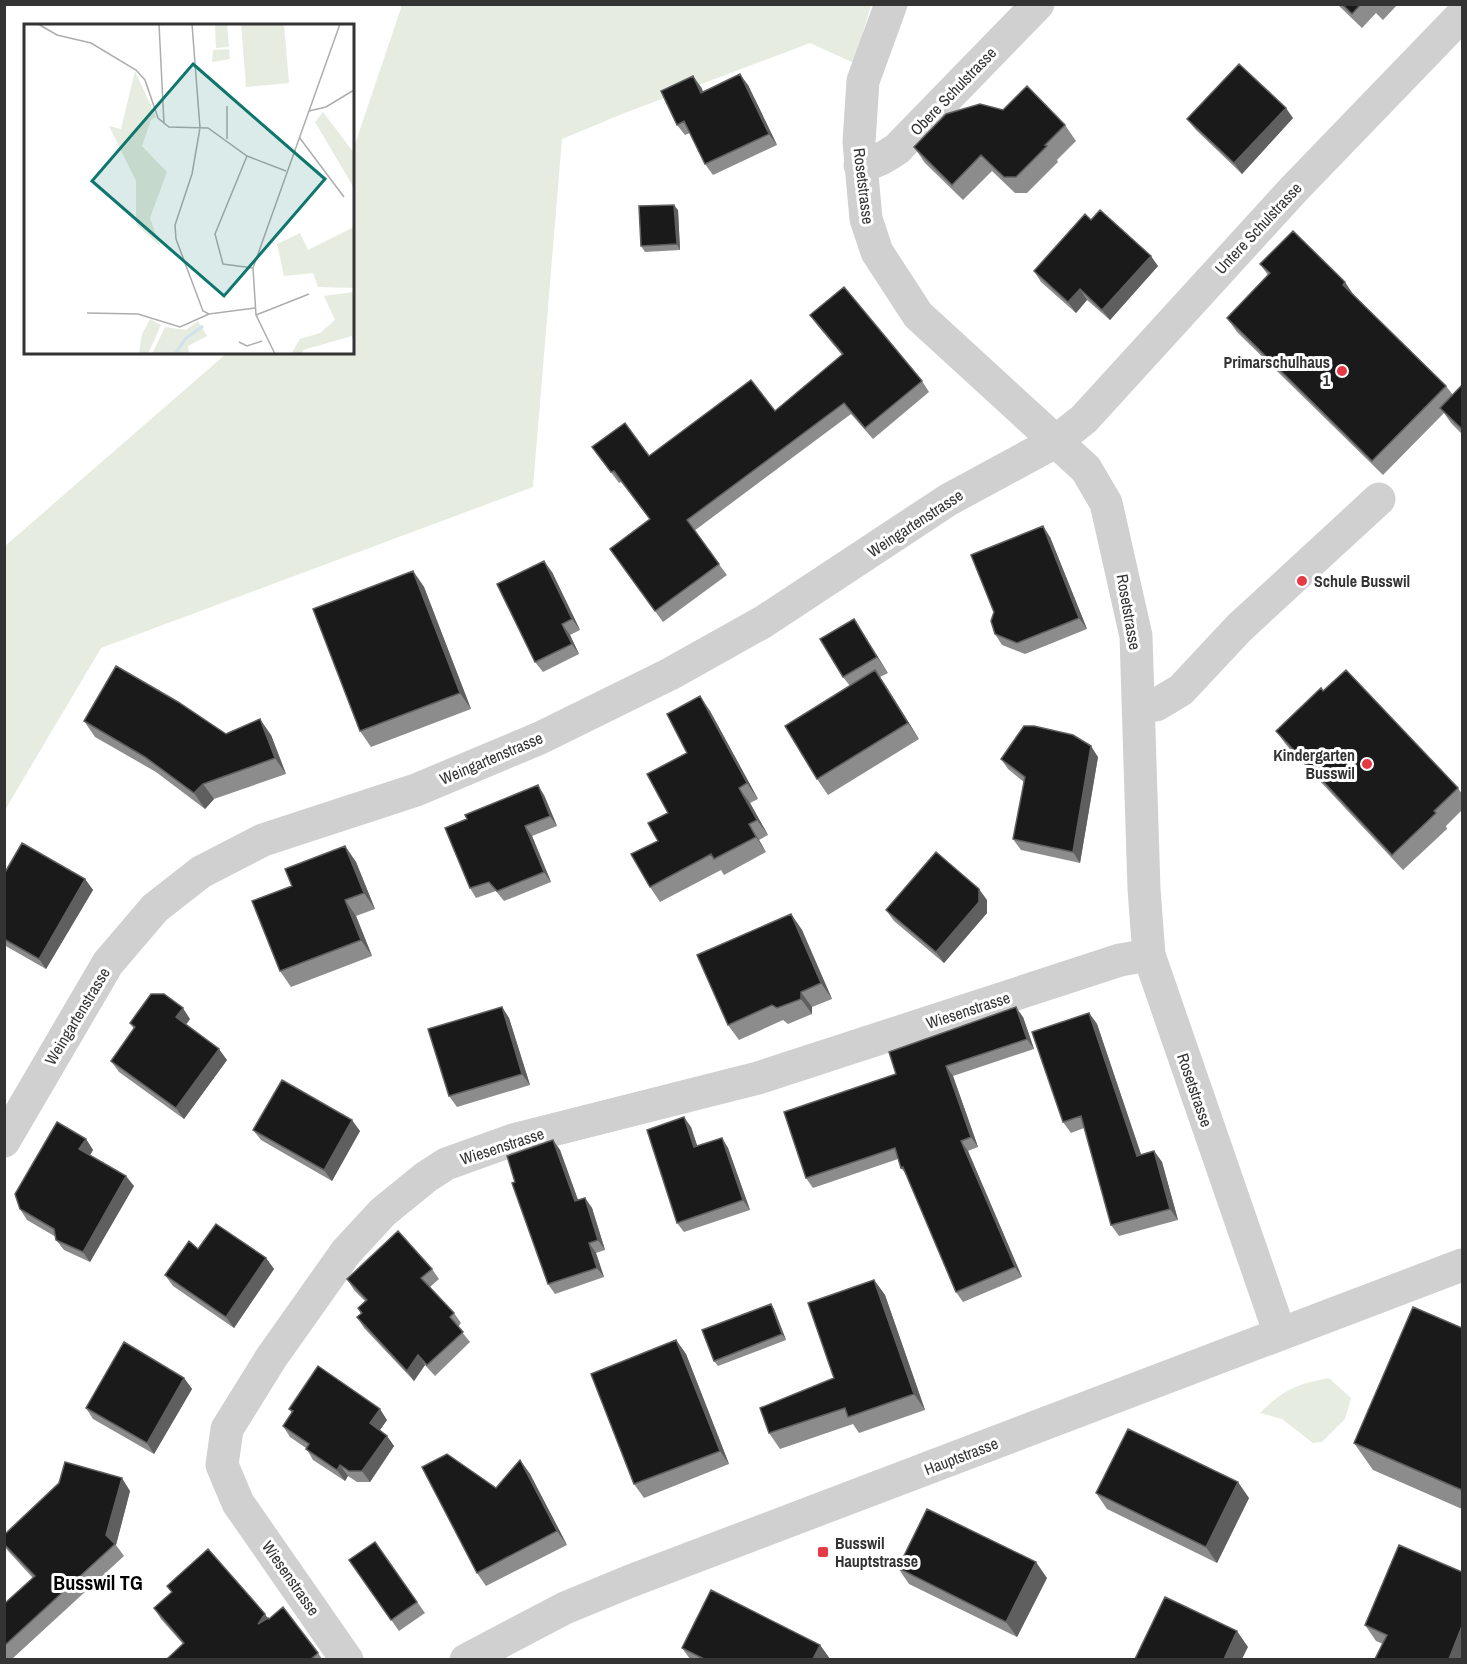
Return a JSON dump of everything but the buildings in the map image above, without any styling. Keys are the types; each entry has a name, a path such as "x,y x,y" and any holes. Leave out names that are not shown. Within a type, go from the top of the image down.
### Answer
{"street":[{"name":"Rosetstrasse","path":"891,4 863,81 859,142 866,219 877,252 918,315 1086,469 1106,503 1136,636 1144,889 1149,955 1280,1334"},
{"name":"Obere Schulstrasse","path":"860,165 868,165 880,160 897,149 1038,4"},
{"name":"Untere Schulstrasse","path":"1056,442 1083,419 1294,189 1462,15"},
{"name":"Weingartenstrasse","path":"4,1141 108,963 155,908 201,872 264,840 416,790 540,738 670,674 763,622 948,500 1056,442"},
{"path":"1139,706 1156,705 1181,690 1239,628 1379,499"},
{"name":"Wiesenstrasse","path":"347,1659 238,1503 222,1465 227,1429 271,1358 346,1252 382,1212 446,1164 513,1140 758,1078 1120,960 1149,955"},
{"name":"Hauptstrasse","path":"466,1659 565,1608 628,1582 1462,1265"}],"shaded area":[{"path":"402,5 871,5 854,63 810,43 562,139 533,487 101,648 5,810 5,546 226,354 354,354 354,147"},
{"path":"1329,1378 1351,1398 1345,1419 1322,1442 1313,1443 1282,1419 1260,1413 1291,1389"}],"place":[{"name":"Primarschulhaus 1","path":"1342,371"},
{"name":"Schule Busswil","path":"1302,581"},
{"name":"Kindergarten Busswil","path":"1367,764"},
{"name":"Busswil Hauptstrasse","path":"823,1552"}],"district":[{"name":"Busswil TG","path":"98,1582"}]}
